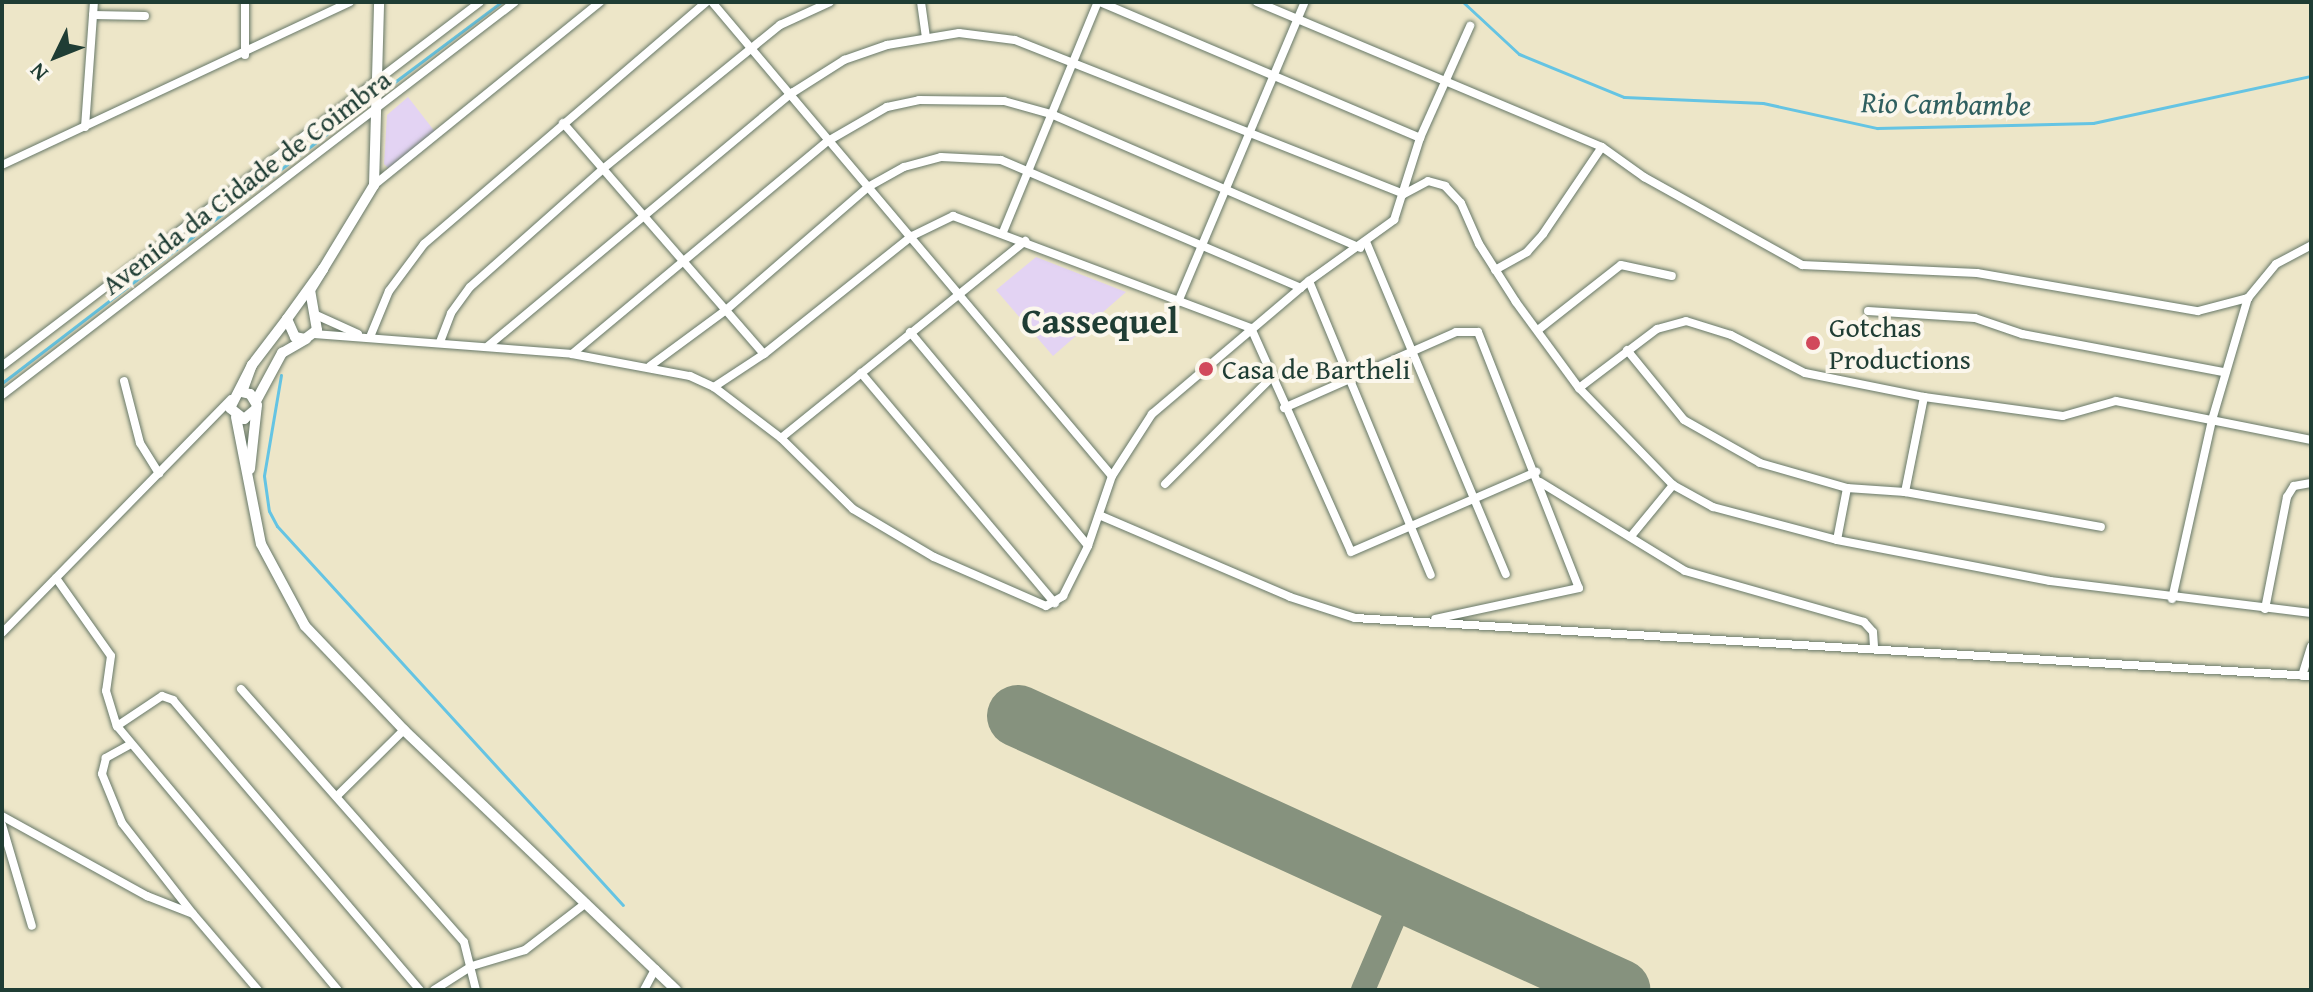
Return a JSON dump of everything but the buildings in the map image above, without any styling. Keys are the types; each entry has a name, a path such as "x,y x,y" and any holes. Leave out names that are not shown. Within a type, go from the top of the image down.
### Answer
{"street":[{"path":"85,127 94,2"},
{"path":"245,2 245,55"},
{"path":"2,165 245,55 350,2"},
{"path":"374,185 379,2"},
{"name":"Avenida da Cidade de Coimbra","path":"2,366 480,2"},
{"name":"Avenida da Cidade de Coimbra","path":"2,395 515,2"},
{"path":"312,336 314,313 310,290 374,185 600,2"},
{"path":"366,336 389,291 424,244 709,2 792,93 828,141 912,236 1112,476"},
{"path":"440,342 451,313 470,287 604,168 780,25 830,2"},
{"path":"921,2 926,37"},
{"path":"1003,232 1099,2 1420,138"},
{"path":"1257,2 1602,147 1644,177 1802,265 1977,273 2198,311 2248,298"},
{"path":"1178,302 1305,2"},
{"path":"93,15 145,16"},
{"path":"1055,603 1088,546 1112,476 1152,414 1309,281 1363,246 1394,220 1420,138 1470,26"},
{"path":"488,346 792,93 868,49 926,37 959,33 1015,40 1075,59 1404,194"},
{"path":"572,354 828,141 887,107 919,100 1004,101 1051,114 1363,246 1506,574"},
{"path":"563,123 687,260 764,354"},
{"path":"1495,270 1527,252 1543,234 1602,147"},
{"path":"650,366 726,310 868,187 904,167 941,157 974,155 1029,171 1301,288"},
{"path":"1404,194 1428,181 1445,186 1461,203 1495,270 1579,388 1673,485 1759,523 1837,540 2172,599 2311,613"},
{"path":"714,387 764,354 912,236 953,216 1003,232 1251,328 1344,548 1359,553 1474,501 1538,477"},
{"path":"781,438 1025,241"},
{"path":"2172,599 2224,372 2248,298 2276,264 2311,245"},
{"path":"1538,330 1621,265 1672,276"},
{"path":"2,633 231,399 252,365 323,269"},
{"path":"1309,281 1431,575"},
{"path":"289,316 298,308 366,336"},
{"path":"1868,311 1975,318 2022,334 2224,372"},
{"path":"289,316 295,337 366,336 572,354 650,366 714,387 781,438 853,509 901,540 1036,603 1055,603"},
{"path":"1579,388 1670,321 1686,321 1731,335 1805,373 1924,397 2063,416 2116,401 2311,440"},
{"path":"910,332 1088,546"},
{"path":"1284,408 1456,332 1478,332 1538,477 1578,590 1423,621"},
{"path":"205,427 234,415 248,418 282,353 312,336"},
{"path":"1627,350 1684,420 1760,463 1847,488 1905,492 2101,527"},
{"path":"252,365 242,392 256,405"},
{"path":"861,373 1055,603"},
{"path":"1165,484 1271,378"},
{"path":"124,381 140,443 159,473"},
{"path":"1905,492 1924,397"},
{"path":"231,399 254,523 290,607 404,730 676,990"},
{"path":"254,523 250,466 256,405"},
{"path":"1538,477 1692,574 1864,622 1873,632 1874,648"},
{"path":"2265,609 2287,497 2294,486 2311,483"},
{"path":"1632,535 1673,485"},
{"path":"1837,540 1847,488"},
{"path":"1099,515 1324,610 1423,621 2307,676 2311,646"},
{"path":"56,578 111,656 106,691 117,726 338,990"},
{"path":"241,689 338,795 464,942 476,990"},
{"path":"117,726 162,696 173,700 420,990"},
{"path":"338,795 404,730"},
{"path":"131,744 100,767 111,799 138,846 258,990"},
{"path":"2,816 147,896 193,914"},
{"path":"2,825 32,926"},
{"path":"434,990 472,966 525,950 586,903"},
{"path":"644,990 655,969"}],"shaded area":[{"path":"408,97 436,133 389,169 384,164 387,115"},
{"path":"1036,257 1126,292 1053,356 996,290"}],"waterway":[{"path":"380,93 501,2"},
{"name":"Rio Cambambe","path":"1463,2 1519,54 1624,97 1763,103 1877,128 2093,123 2311,76"},
{"path":"2,383 374,98"},
{"path":"281,375 264,476 269,511 277,526 623,905"}],"taxiway":[{"path":"1363,990 1405,892"}],"runway":[{"path":"1018,716 1619,990"}],"place":[{"name":"Gotchas Productions","path":"1813,343"},
{"name":"Casa de Bartheli","path":"1206,369"}],"district":[{"name":"Cassequel","path":"1100,320"}]}
